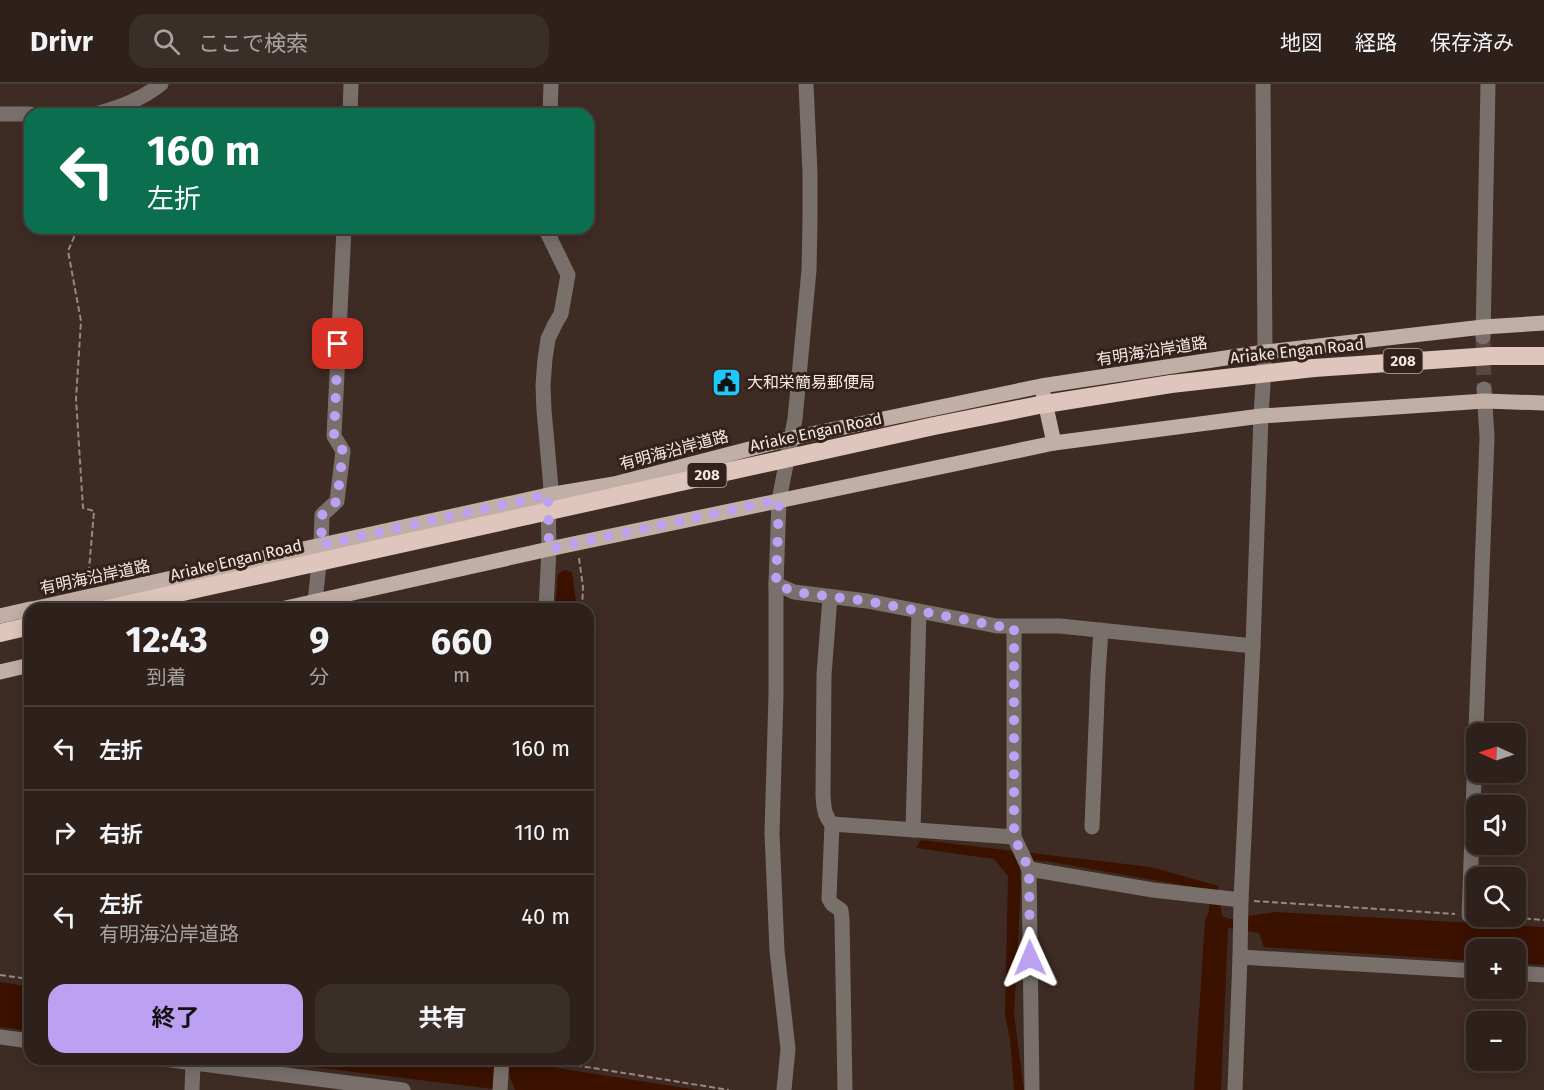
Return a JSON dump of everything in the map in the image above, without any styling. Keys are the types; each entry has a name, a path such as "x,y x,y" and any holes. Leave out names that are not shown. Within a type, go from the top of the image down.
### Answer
{"highway":[{"name":"Ariake Engan Road","path":"133,603 934,426 1039,405 1171,384 1314,368 1491,356 1544,356"},
{"path":"1491,356 1544,362"},
{"path":"0,633 24,627"}],"main road":[{"name":"有明海沿岸道路","path":"88,603 321,545 548,495 614,484 792,438 1041,386 1265,352 1483,332 1544,323"},
{"path":"1041,386 1054,443"},
{"path":"310,603 549,549 1054,443 1261,416 1484,395 1544,403"},
{"name":"有明海沿岸道路","path":"0,616 24,611"},
{"path":"0,672 24,666"}],"street":[{"path":"118,108 137,100 161,84"},
{"path":"350,108 351,84"},
{"path":"550,108 551,84"},
{"path":"784,1090 788,1049 777,951 772,833 776,584 779,500 792,438 809,260 810,173 806,84"},
{"path":"1235,1090 1265,352 1263,84"},
{"path":"1483,332 1488,84"},
{"path":"0,114 24,114"},
{"path":"315,602 322,515 337,501 343,451 334,436 344,234"},
{"path":"546,603 549,549 548,495 551,488 543,385 548,339 561,314 568,274 548,234"},
{"path":"1471,867 1487,437 1484,395"},
{"path":"776,584 794,592 867,601 997,626 1060,626 1253,646"},
{"path":"830,597 824,675 823,796 824,810 832,824 829,899 841,910 842,920 845,1090"},
{"path":"913,830 919,611"},
{"path":"1014,627 1014,837 1029,869 1032,1090"},
{"path":"1092,827 1101,630"},
{"path":"832,824 1014,837"},
{"path":"1029,869 1153,890 1241,900"},
{"path":"1240,957 1466,970"},
{"path":"1526,974 1544,975"},
{"path":"0,1037 24,1040"},
{"path":"192,1090 194,1065"},
{"path":"209,1065 403,1090"},
{"path":"500,1090 502,1065"}],"path":[{"path":"75,234 68,250 81,321 76,399 83,508 94,511 88,603"},
{"path":"577,543 583,587 582,603"},
{"path":"1241,900 1466,915"},
{"path":"1526,919 1544,920"},
{"path":"0,975 24,978"},
{"path":"574,1065 729,1090"}],"shaded area":[{"path":"565,570 572,572 576,603 556,603 558,574"},
{"path":"921,840 1151,867 1218,886 1222,916 1229,919 1276,912 1466,923 1466,927 1544,927 1544,965 1526,964 1526,939 1466,939 1466,960 1264,947 1259,933 1228,928 1221,1090 1194,1090 1205,920 1209,912 1210,890 1046,861 1019,860 1021,886 1014,1014 1024,1090 1014,1090 1010,1039 1005,1016 1008,876 994,859 916,848"},
{"path":"0,982 24,986 24,1030 0,1027"},
{"path":"296,1065 557,1065 557,1068 698,1090 515,1090 509,1075 499,1074 493,1089"}],"tunnel":[{"path":"1483,337 1484,389"}],"place":[{"name":"大和栄簡易郵便局","path":"726,382"}],"route":[{"path":"338,344 334,436 343,451 337,501 322,515 321,545 548,495 549,549 779,500 776,584 794,592 867,601 997,626 1014,627 1014,837 1029,869 1030,958"}]}
